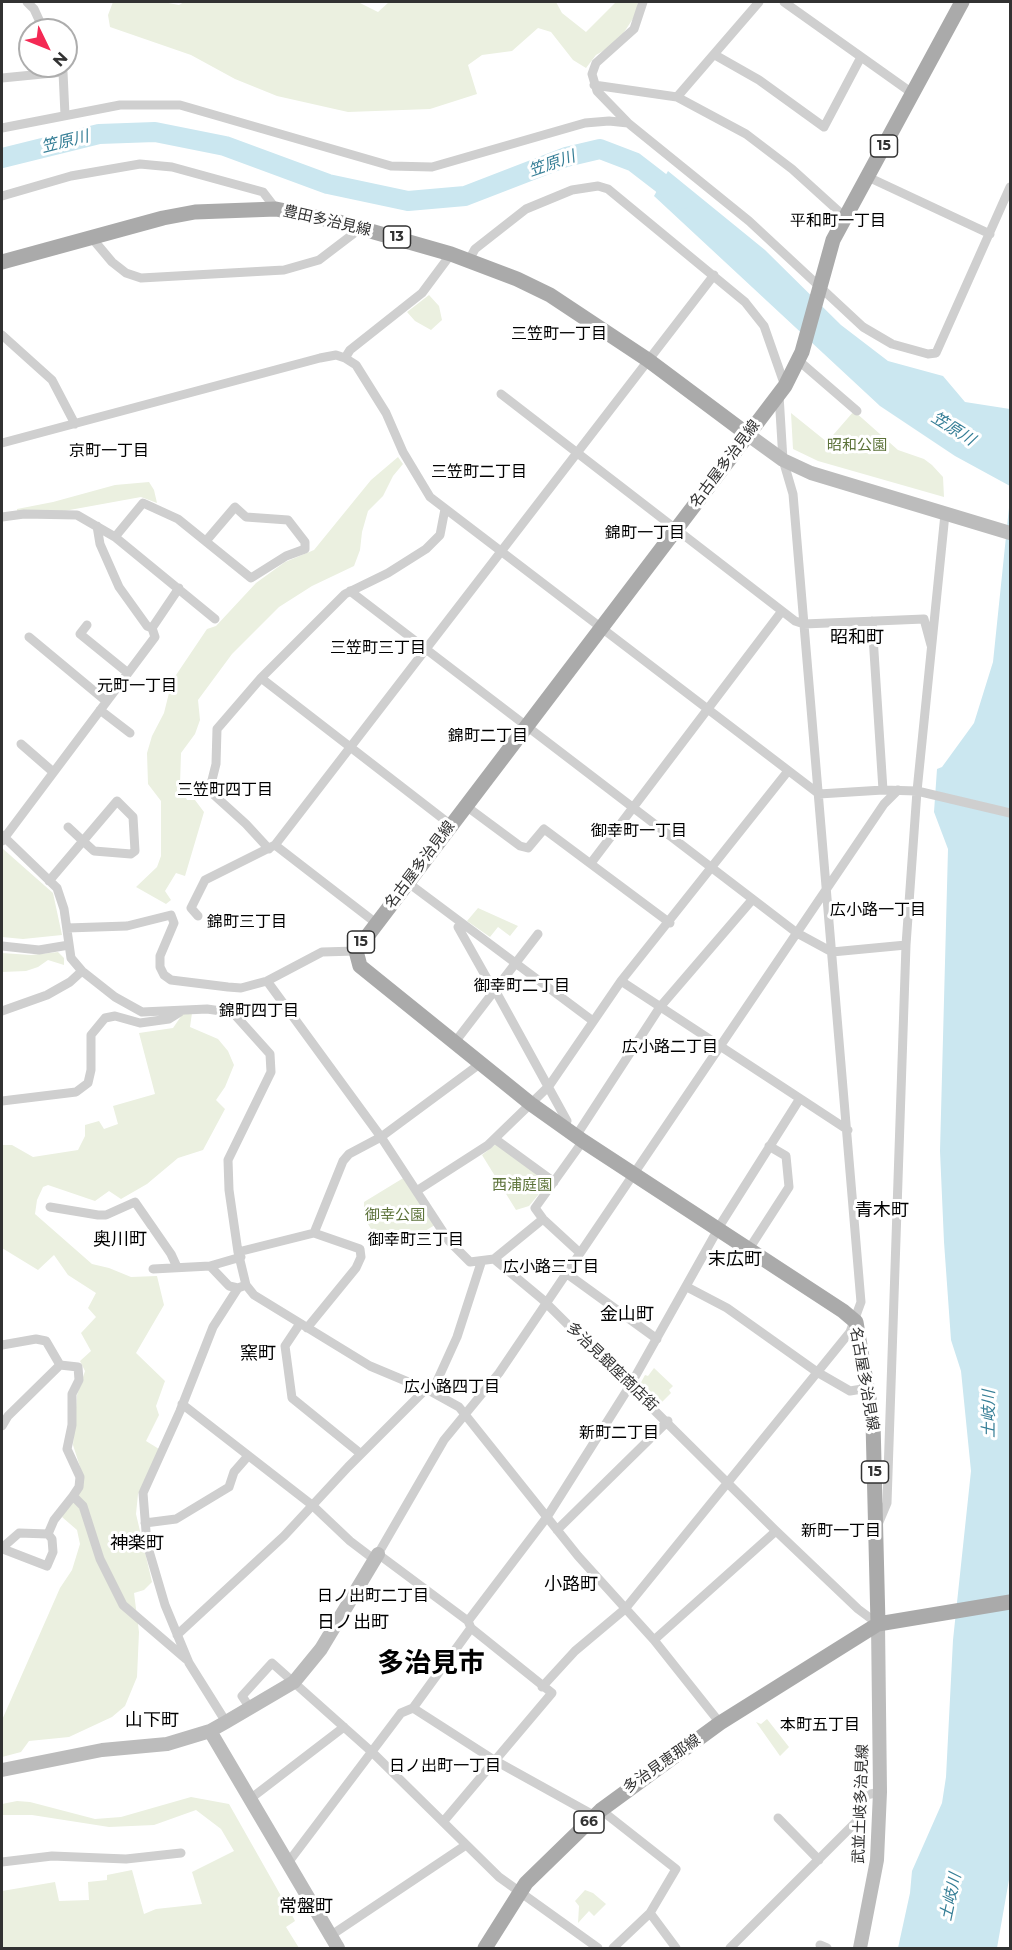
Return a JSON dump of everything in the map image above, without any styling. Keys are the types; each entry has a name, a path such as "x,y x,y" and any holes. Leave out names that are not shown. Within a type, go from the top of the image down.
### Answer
{"main road":[{"name":"名古屋多治見線","path":"878,1624 873,1422 856,1322 843,1311 580,1139 531,1104 360,966 356,951 782,390 801,357 833,240 962,2"},
{"name":"豊田多治見線","path":"2,262 91,237 195,212 276,209 361,228 469,260 550,295 648,360 747,434"},
{"path":"878,1624 1011,1602"},
{"name":"多治見恵那線","path":"485,1948 519,1893 598,1813 720,1723 878,1624"}],"street":[{"path":"27,2 38,18"},
{"path":"643,2 634,29 596,63 592,74 594,85 628,123 749,221 820,292 863,327 892,344 928,354 936,353 1011,187"},
{"path":"677,98 759,2"},
{"path":"784,2 912,93"},
{"path":"715,55 759,80 824,127 861,57"},
{"path":"2,78 63,72 65,115"},
{"path":"594,85 677,98 746,134 792,169 845,217"},
{"path":"2,128 120,105 180,105 391,166 432,167 585,123 609,121 628,123"},
{"path":"2,196 71,176 140,164 172,167 262,192 276,209"},
{"path":"868,177 990,234"},
{"path":"469,260 475,249 526,209 572,190 598,186 617,194 714,275 744,302 764,326 782,390 783,460 793,494 861,1294 856,1322 625,1609 575,1651 542,1687"},
{"path":"91,237 112,262 126,273 141,278 284,270 319,260 361,228"},
{"path":"345,358 350,350 422,293 451,254"},
{"path":"198,916 191,908 205,880 272,847 714,275"},
{"path":"2,335 52,380 75,424"},
{"path":"2,443 320,358 336,355 345,358 356,365 386,413 403,452 430,497 819,794 883,790 917,791 1011,813"},
{"path":"801,357 857,411"},
{"path":"501,394 782,611 804,624 924,619 933,654"},
{"path":"747,434 783,460 832,481 1011,533"},
{"path":"115,537 143,503 178,519 250,578 286,556 305,549 305,542 288,520 246,518 235,507 206,541"},
{"path":"376,923 272,847 214,795 210,784 216,764 217,729 261,678 350,591 388,573 426,549 440,535 445,509"},
{"path":"2,518 24,514 77,515 115,537 215,619"},
{"path":"877,1527 886,1503 906,945 917,791 950,515"},
{"path":"97,526 100,544 119,586 147,626 152,628 155,637 2,838 57,888 61,898 71,958 115,997 142,1012 220,1009 235,1015 270,1054 271,1072 230,1150 228,1160 229,1190 242,1287 213,1328 143,1493 145,1523 155,1574 177,1635 189,1663 226,1722"},
{"path":"152,628 179,588"},
{"path":"350,591 797,933 832,952 906,945"},
{"path":"591,863 782,611"},
{"path":"872,621 883,790"},
{"path":"87,625 80,634 128,672"},
{"path":"29,637 106,701"},
{"path":"261,678 451,825"},
{"path":"100,710 130,733"},
{"path":"21,744 52,771"},
{"path":"418,1190 495,1139 549,1086 621,981 670,923 788,771"},
{"path":"2,1770 102,1750 167,1744 210,1731 294,1682 321,1649 444,1440 499,1373 884,804 898,790"},
{"path":"49,881 83,841 117,801 133,817 135,851 131,854 94,851 83,841 68,827"},
{"path":"466,806 520,846 528,848 544,829 670,923"},
{"path":"408,882 593,1021"},
{"path":"580,1253 543,1219 535,1208 554,1182 660,1007 752,900"},
{"path":"67,928 127,926 171,915 174,922 160,956 160,967 171,980 241,988 267,981 322,952 356,951"},
{"path":"458,927 567,1121"},
{"path":"455,1042 538,934"},
{"path":"2,946 39,950 69,945"},
{"path":"2,1011 47,995 70,982 82,970"},
{"path":"267,981 381,1137 418,1190 449,1241 471,1262 481,1263 494,1259 543,1219"},
{"path":"621,981 848,1130"},
{"path":"2,1101 76,1092 88,1083 92,1058 90,1035 105,1018 116,1016 140,1023 169,1019 182,1011"},
{"path":"314,1233 343,1161 349,1154 381,1137 481,1063"},
{"path":"287,1864 401,1713 412,1708 469,1624 547,1517 631,1384 719,1230 800,1100"},
{"path":"495,1139 554,1182"},
{"path":"748,1249 789,1187 786,1156 770,1146"},
{"path":"50,1207 106,1215 135,1202 171,1254 177,1267"},
{"path":"153,1269 210,1266 239,1254 314,1233 360,1249 361,1257 356,1268 285,1346 292,1398 361,1454"},
{"name":"多治見銀座商店街","path":"494,1259 546,1303 631,1384 776,1531 858,1609 878,1624"},
{"path":"177,1635 284,1536 361,1454 429,1391 457,1337 481,1263"},
{"path":"210,1266 229,1286 242,1287 303,1327 370,1366 454,1404 465,1414 557,1530 654,1640 720,1723"},
{"path":"566,1273 657,1339"},
{"path":"687,1287 727,1308 817,1372 850,1391 868,1388"},
{"path":"2,1345 36,1339 46,1341 60,1365"},
{"path":"2,1426 5,1415 60,1365 78,1367 79,1380 72,1394 72,1425 67,1449 80,1477 79,1487 54,1520 48,1534"},
{"path":"182,1404 312,1505 350,1541 377,1557 469,1624 552,1693 443,1822"},
{"path":"557,1530 668,1422"},
{"path":"145,1523 176,1519 229,1487 234,1472 248,1456"},
{"path":"74,1496 83,1506 100,1559 123,1605 171,1644 189,1663"},
{"path":"654,1640 776,1531"},
{"path":"19,1533 48,1534 52,1539 53,1552 47,1566 2,1548 19,1533"},
{"name":"武並土岐多治見線","path":"860,1948 878,1860 880,1792 878,1624"},
{"path":"250,1708 242,1696 272,1663 373,1753 466,1845 519,1893 566,1923 598,1948"},
{"path":"412,1708 494,1760 598,1813 676,1869 650,1913 613,1948"},
{"path":"250,1799 344,1727"},
{"path":"210,1731 338,1948"},
{"path":"730,1948 860,1818 866,1795 880,1792"},
{"path":"778,1818 819,1860"},
{"path":"330,1936 466,1845"},
{"path":"2,1862 52,1856 126,1859 181,1852"},
{"path":"650,1913 676,1948"}],"green space":[{"path":"113,2 163,2 179,5 184,2 358,2 378,12 389,2 556,2 562,13 586,32 616,2 638,2 636,14 617,43 596,55 586,68 573,60 551,32 538,28 512,51 482,55 468,65 477,94 430,109 348,112 277,96 235,79 191,55 110,27 108,15"},
{"path":"429,295 439,306 442,320 431,330 415,321 407,312"},
{"name":"昭和公園","path":"854,411 898,450 924,459 932,465 943,477 944,497 818,461 793,449 791,413 827,442"},
{"path":"398,457 403,464 393,476 383,496 368,511 360,550 354,566 312,586 279,607 232,654 198,700 200,720 195,734 181,753 180,785 187,800 195,800 204,812 185,876 176,873 165,891 171,900 166,904 136,887 157,867 161,856 161,801 148,784 147,753 152,736 164,713 172,681 207,629 216,626 256,583 285,562 314,550 371,480"},
{"path":"149,482 154,490 157,503 141,497 64,511 17,511 17,509 115,485"},
{"path":"2,848 53,893 62,935 23,939 2,937"},
{"path":"478,908 518,926 510,936 498,927 490,937 467,921"},
{"path":"58,952 64,958 64,965 48,960 26,971 2,972 2,953 31,955"},
{"path":"184,1012 192,1013 190,1027 218,1039 228,1051 234,1065 225,1087 216,1100 225,1109 203,1150 178,1158 147,1184 121,1199 109,1191 95,1201 48,1185 43,1187 37,1200 35,1214 92,1264 131,1277 157,1276 164,1305 136,1353 165,1381 156,1406 159,1415 146,1441 159,1449 138,1494 136,1514 152,1582 144,1590 134,1593 139,1632 137,1677 125,1706 112,1717 69,1737 29,1741 21,1752 2,1757 2,1720 60,1588 72,1570 80,1544 77,1530 62,1517 82,1473 73,1445 77,1395 85,1371 80,1361 91,1351 81,1333 96,1317 88,1308 96,1293 68,1275 54,1255 38,1270 2,1248 2,1145 12,1145 33,1157 78,1150 85,1136 85,1125 99,1121 104,1129 118,1124 113,1106 155,1094 139,1033 173,1028"},
{"name":"西浦庭園","path":"496,1144 548,1183 529,1206 516,1210 482,1155"},
{"name":"御幸公園","path":"405,1177 435,1225 403,1244 379,1243 364,1217 364,1202"},
{"path":"654,1368 673,1386 669,1390 671,1393 658,1406 639,1386 645,1375 648,1376"},
{"path":"767,1719 789,1747 780,1756 756,1722 761,1724"},
{"path":"191,1797 229,1804 295,1921 286,1927 299,1948 2,1948 2,1891 55,1882 59,1901 89,1900 88,1882 107,1880 107,1875 132,1870 144,1914 156,1909 202,1904 192,1872 234,1851 221,1829 196,1810 154,1825 109,1827 32,1815 2,1815 2,1804 17,1801 30,1802 95,1819 121,1817"},
{"path":"585,1890 593,1893 606,1904 594,1916 589,1911 578,1923 579,1906 575,1901"}],"water":[{"path":"668,171 765,250 841,325 888,361 943,376 965,402 1010,409 1010,486 955,456 880,406 654,196"},
{"name":"土岐川","path":"1010,498 1010,1874 997,1948 898,1948 910,1893 912,1871 942,1803 946,1777 953,1640 971,1471 961,1371 951,1340 944,1242 940,1151 948,849 934,812 937,769 942,767 974,723 993,662"}],"waterway":[{"name":"笠原川","path":"2,158 99,134 155,132 225,146 328,184 408,201 465,196 566,157 600,149 634,162 682,199"}],"district":[{"name":"平和町一丁目","path":"838,221"},
{"name":"三笠町一丁目","path":"559,334"},
{"name":"京町一丁目","path":"109,451"},
{"name":"三笠町二丁目","path":"479,472"},
{"name":"錦町一丁目","path":"645,533"},
{"name":"昭和町","path":"857,638"},
{"name":"三笠町三丁目","path":"378,648"},
{"name":"元町一丁目","path":"137,686"},
{"name":"錦町二丁目","path":"488,736"},
{"name":"三笠町四丁目","path":"225,790"},
{"name":"御幸町一丁目","path":"639,831"},
{"name":"広小路一丁目","path":"878,910"},
{"name":"錦町三丁目","path":"247,922"},
{"name":"御幸町二丁目","path":"522,986"},
{"name":"錦町四丁目","path":"259,1011"},
{"name":"広小路二丁目","path":"670,1047"},
{"name":"青木町","path":"882,1211"},
{"name":"奥川町","path":"120,1240"},
{"name":"御幸町三丁目","path":"416,1240"},
{"name":"末広町","path":"735,1260"},
{"name":"広小路三丁目","path":"551,1267"},
{"name":"金山町","path":"627,1315"},
{"name":"窯町","path":"258,1354"},
{"name":"広小路四丁目","path":"452,1387"},
{"name":"新町二丁目","path":"619,1433"},
{"name":"新町一丁目","path":"841,1531"},
{"name":"神楽町","path":"137,1544"},
{"name":"小路町","path":"571,1585"},
{"name":"日ノ出町二丁目","path":"373,1596"},
{"name":"日ノ出町","path":"353,1623"},
{"name":"多治見市","path":"431,1664"},
{"name":"山下町","path":"152,1721"},
{"name":"本町五丁目","path":"820,1725"},
{"name":"日ノ出町一丁目","path":"445,1766"},
{"name":"常盤町","path":"306,1907"}]}
